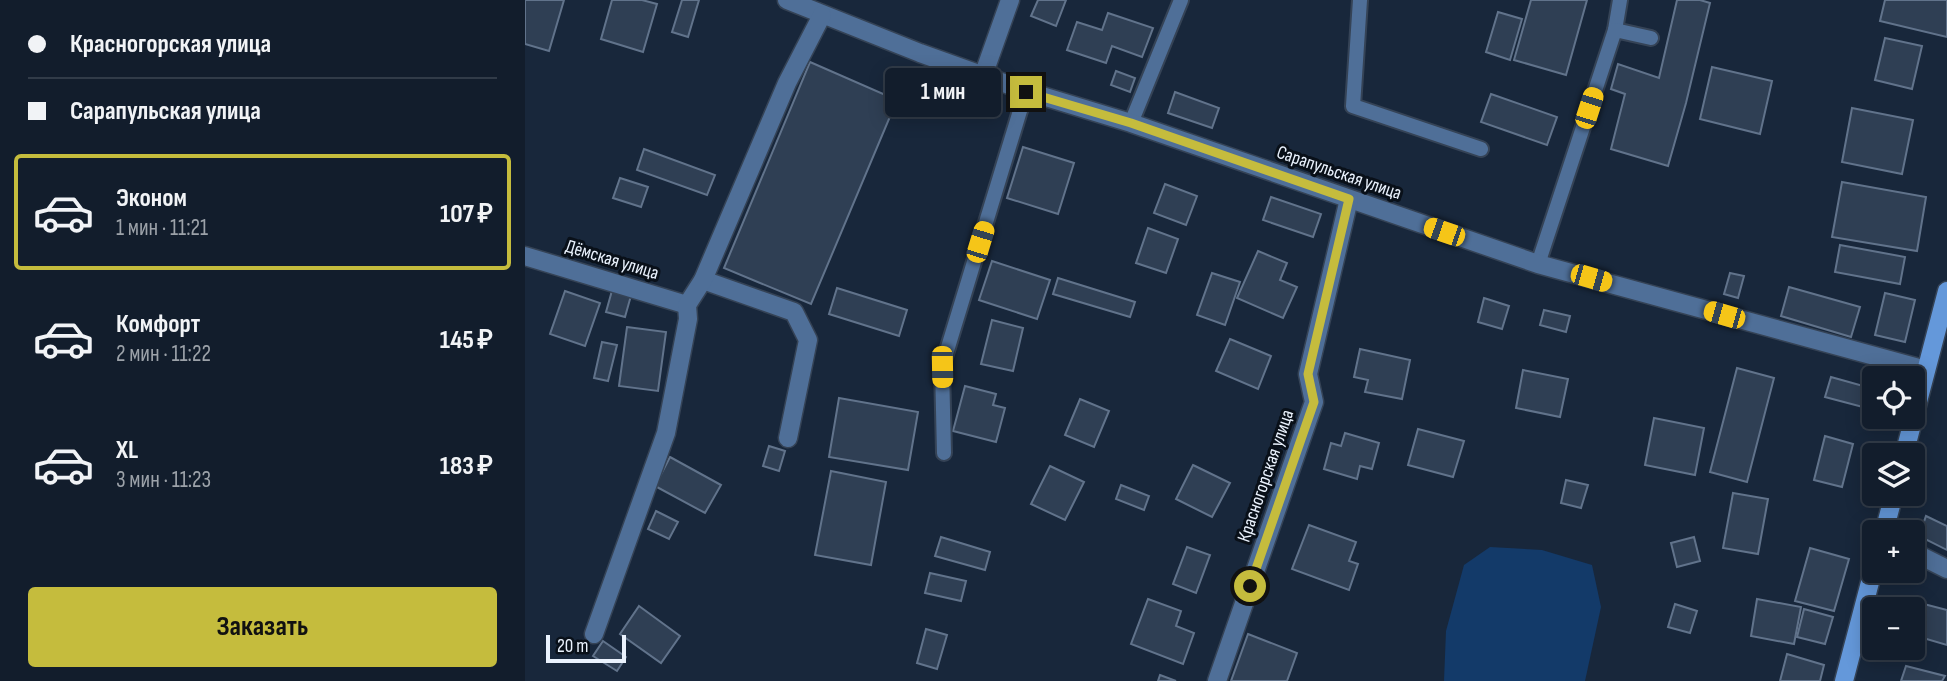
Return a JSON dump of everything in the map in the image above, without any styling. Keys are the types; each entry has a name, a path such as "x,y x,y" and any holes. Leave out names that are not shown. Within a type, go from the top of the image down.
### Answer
{"street":[{"name":"Сарапульская улица","path":"787,0 1026,92 1131,123 1538,264 1926,370"},
{"path":"983,76 1010,0"},
{"path":"594,634 666,433 688,319 687,304 703,280 787,83 822,15"},
{"name":"Красногорская улица","path":"1217,681 1314,402 1308,374 1349,199"},
{"name":"Дёмская улица","path":"525,256 687,304"},
{"path":"703,280 794,312 808,340 788,438"},
{"path":"1907,443 1947,291"},
{"path":"1925,558 1947,569"},
{"path":"1844,681 1870,583"}],"lane":[{"path":"1131,123 1181,0"},
{"path":"1360,0 1353,106 1482,149"},
{"path":"1538,264 1615,30 1620,0"},
{"path":"1615,30 1651,38"},
{"path":"944,453 942,367 1026,92"}],"shaded area":[{"path":"1490,547 1542,550 1592,565 1601,607 1585,681 1444,681 1446,631 1464,565"}],"building":[{"path":"525,0 564,0 549,51 525,44"},
{"path":"612,0 642,0 657,4 643,52 601,39"},
{"path":"682,0 699,0 688,37 672,32"},
{"path":"1038,0 1066,0 1056,26 1031,16"},
{"path":"1531,0 1587,0 1566,75 1514,60"},
{"path":"1677,0 1710,3 1668,166 1611,149 1625,94 1611,89 1618,64 1659,78"},
{"path":"1885,0 1947,0 1947,37 1880,21"},
{"path":"1498,12 1522,19 1510,60 1486,52"},
{"path":"1108,13 1153,28 1142,57 1112,46 1106,63 1067,50 1077,22 1102,30"},
{"path":"1885,38 1922,46 1912,89 1875,80"},
{"path":"810,62 897,100 811,304 724,268"},
{"path":"1712,67 1772,81 1760,134 1700,119"},
{"path":"1116,71 1135,78 1130,92 1111,85"},
{"path":"1175,92 1219,108 1212,128 1168,113"},
{"path":"1491,94 1557,117 1547,145 1481,122"},
{"path":"1852,108 1913,120 1902,174 1842,162"},
{"path":"1023,147 1074,163 1058,214 1007,198"},
{"path":"644,149 715,175 707,195 637,170"},
{"path":"620,178 648,187 641,207 613,198"},
{"path":"1842,182 1926,197 1917,251 1832,237"},
{"path":"1165,184 1197,196 1186,225 1154,213"},
{"path":"1271,197 1321,214 1313,237 1263,220"},
{"path":"1148,228 1178,239 1166,273 1136,263"},
{"path":"1840,245 1905,257 1900,284 1835,272"},
{"path":"1258,251 1287,263 1280,280 1297,287 1283,318 1237,298"},
{"path":"992,261 1050,280 1037,319 979,300"},
{"path":"1212,273 1240,282 1225,325 1197,315"},
{"path":"1730,273 1744,276 1738,298 1724,294"},
{"path":"1058,278 1135,302 1130,317 1053,294"},
{"path":"613,287 632,292 625,317 606,312"},
{"path":"1789,287 1860,307 1851,337 1781,316"},
{"path":"837,288 907,310 899,336 829,314"},
{"path":"565,291 600,303 585,346 550,334"},
{"path":"1885,293 1915,300 1905,342 1875,335"},
{"path":"1484,298 1509,306 1502,329 1478,322"},
{"path":"1544,310 1570,316 1566,332 1540,325"},
{"path":"992,320 1023,328 1013,371 981,364"},
{"path":"627,327 666,332 658,391 619,386"},
{"path":"1230,339 1271,356 1258,389 1216,371"},
{"path":"602,342 617,345 608,381 594,378"},
{"path":"1360,349 1410,360 1402,399 1365,392 1368,380 1354,377"},
{"path":"1737,368 1774,378 1747,482 1710,472"},
{"path":"1523,370 1568,379 1560,417 1516,408"},
{"path":"1831,377 1862,386 1862,407 1825,397"},
{"path":"965,386 996,394 993,405 1005,408 996,442 953,431"},
{"path":"839,398 918,412 908,470 829,457"},
{"path":"1080,399 1109,411 1094,447 1065,435"},
{"path":"1654,418 1704,428 1695,475 1645,465"},
{"path":"1418,429 1464,441 1453,477 1408,465"},
{"path":"1345,433 1379,443 1372,469 1360,466 1357,479 1324,469 1331,443 1341,446"},
{"path":"1825,436 1853,444 1842,487 1814,480"},
{"path":"769,446 785,451 779,471 763,466"},
{"path":"670,457 721,485 705,513 655,486"},
{"path":"1193,465 1230,483 1212,517 1176,499"},
{"path":"1050,466 1084,482 1065,520 1031,504"},
{"path":"831,471 886,482 871,565 815,555"},
{"path":"1566,480 1588,485 1581,508 1561,503"},
{"path":"1121,485 1149,496 1144,510 1116,499"},
{"path":"1733,493 1768,499 1758,554 1723,548"},
{"path":"656,511 678,522 669,539 648,529"},
{"path":"1926,516 1947,526 1947,550 1925,539"},
{"path":"1309,525 1356,542 1349,561 1358,564 1349,590 1292,569"},
{"path":"941,537 990,552 985,570 935,556"},
{"path":"1694,537 1700,561 1677,567 1671,543"},
{"path":"1187,547 1210,555 1196,593 1173,584"},
{"path":"1810,548 1849,559 1834,611 1795,601"},
{"path":"930,573 966,581 961,601 925,593"},
{"path":"1148,599 1181,611 1176,626 1194,633 1183,664 1131,644"},
{"path":"1757,599 1801,607 1794,644 1751,636"},
{"path":"1675,604 1697,611 1690,633 1668,627"},
{"path":"1925,604 1947,610 1947,645 1925,639"},
{"path":"639,606 680,636 661,663 620,634"},
{"path":"1804,609 1833,617 1825,644 1797,637"},
{"path":"926,629 947,635 937,669 917,663"},
{"path":"1248,634 1297,653 1287,681 1231,681"},
{"path":"603,641 626,657 617,671 593,656"},
{"path":"1787,654 1824,665 1820,681 1780,681"},
{"path":"1906,666 1945,676 1942,681 1901,681"},
{"path":"1160,675 1176,681 1158,681"}],"route":[{"path":"1026,92 1131,123 1349,199 1308,374 1314,402 1250,586"}]}
